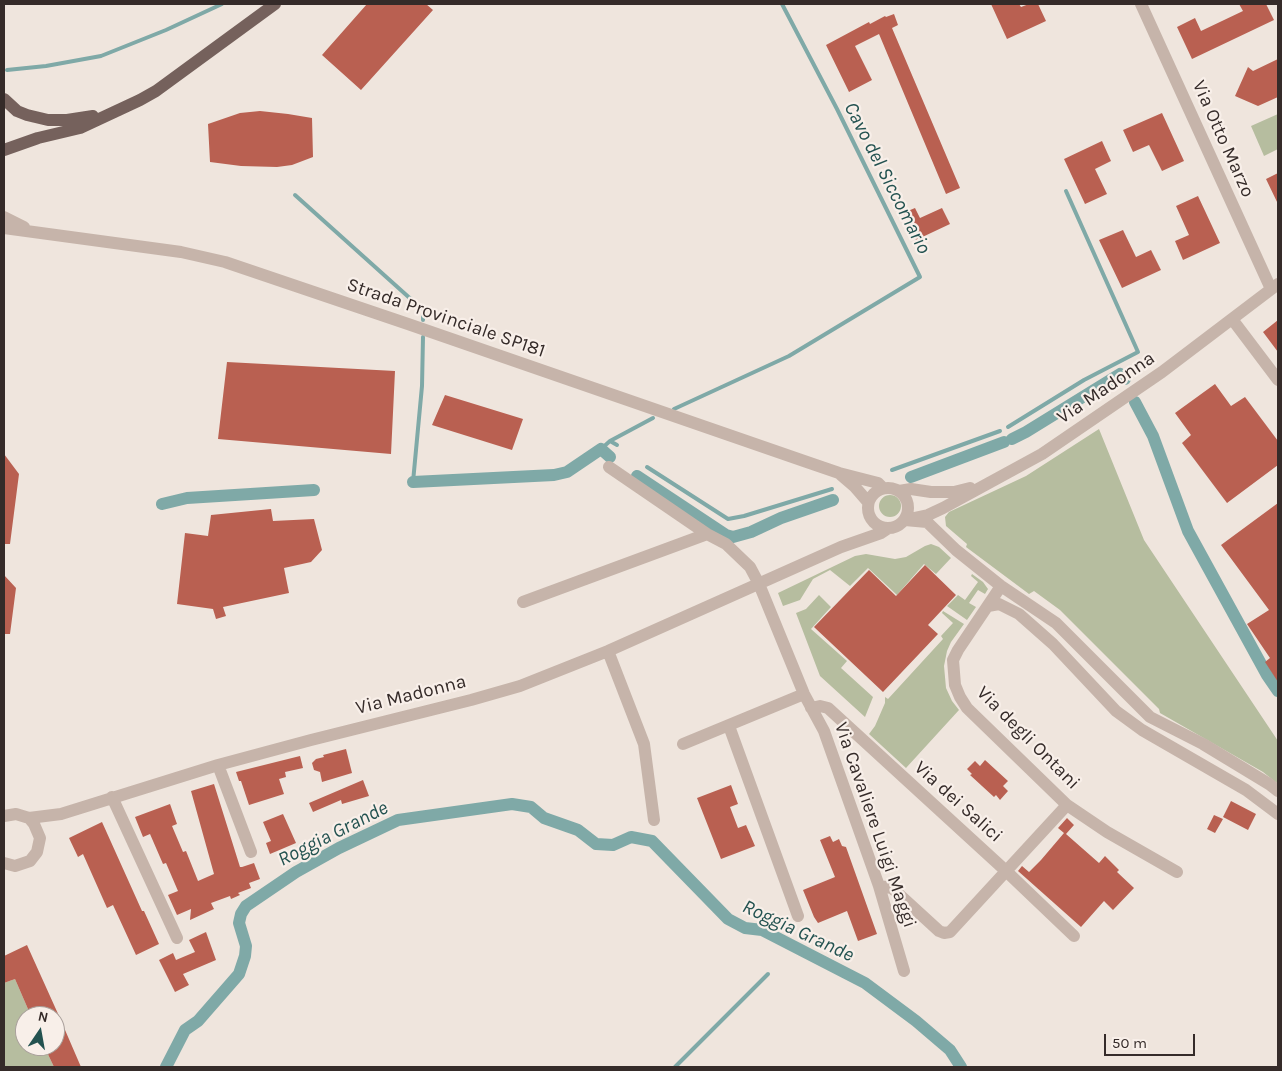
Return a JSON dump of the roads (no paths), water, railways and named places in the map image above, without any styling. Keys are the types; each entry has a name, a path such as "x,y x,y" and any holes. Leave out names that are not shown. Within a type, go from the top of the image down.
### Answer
{"main road":[{"path":"4,150 38,138 80,128 156,91 275,4"},
{"path":"4,99 16,110 48,120 67,120 106,114"}],"street":[{"name":"Via Otto Marzo","path":"1141,4 1275,286"},
{"name":"Strada Provinciale SP181","path":"4,217 33,231"},
{"name":"Strada Provinciale SP181","path":"4,228 181,252 225,262 839,473 878,483 884,488"},
{"name":"Via Madonna","path":"996,480 1042,454 1162,372 1275,286"},
{"path":"1232,319 1278,380"},
{"path":"609,467 707,534 726,544 750,567 759,584"},
{"name":"Strada Provinciale SP181","path":"839,473 855,487 868,508"},
{"path":"899,491 911,489 931,492 954,492 996,480"},
{"path":"905,520 928,515 996,480"},
{"path":"884,488 892,488 899,491 904,496 908,508 905,520 900,525 887,529 878,527 872,522 868,508 877,491 884,488"},
{"name":"Via Madonna","path":"841,547 856,538 868,508"},
{"path":"938,533 937,522 941,508"},
{"path":"905,520 927,522 956,550 1001,586 1056,623 1150,717 1203,744 1278,791"},
{"name":"Via Madonna","path":"4,816 16,814 29,818 61,814 218,765 497,693 557,672 608,651 841,547 881,533 887,529"},
{"path":"523,602 707,534"},
{"name":"Via Cavaliere Luigi Maggi","path":"759,584 804,694 824,731 879,886 904,971"},
{"name":"Via degli Ontani","path":"1001,586 953,660 954,685 960,697 967,708 1067,805 1107,832 1176,872"},
{"path":"1017,596 1019,614"},
{"path":"988,606 999,604 1019,614 1053,644 1116,711 1142,730 1246,790 1278,814"},
{"path":"608,651 644,744 654,820"},
{"path":"682,744 804,694"},
{"name":"Via dei Salici","path":"811,708 820,706 828,708 1074,936"},
{"path":"729,726 798,916"},
{"path":"218,765 251,852"},
{"path":"112,797 177,938"},
{"path":"879,886 892,888 939,930 947,933 953,930 1067,805"},
{"name":"Via Madonna","path":"38,831 61,814"},
{"path":"4,864 15,866 30,860 37,852 39,845 38,831 29,818"}],"waterway":[{"name":"Cavo del Siccomario","path":"7,70 46,66 101,56 166,30 222,4"},
{"name":"Cavo del Siccomario","path":"674,409 789,356 920,277 837,109 782,4"},
{"name":"Cavo del Siccomario","path":"1008,427 1084,380 1138,352 1066,191"},
{"name":"Cavo del Siccomario","path":"295,195 423,310 423,320"},
{"name":"Cavo del Siccomario","path":"413,482 422,386 423,337"},
{"path":"1012,439 1120,374 1125,379"},
{"path":"1135,402 1153,436 1188,531 1267,675 1278,691"},
{"name":"Cavo del Siccomario","path":"601,449 610,441 653,418"},
{"name":"Cavo del Siccomario","path":"892,470 1000,431"},
{"name":"Cavo del Siccomario","path":"610,441 617,445"},
{"path":"911,477 1004,442"},
{"path":"413,482 554,475 567,472 601,449 610,457"},
{"name":"Cavo del Siccomario","path":"647,467 728,519 744,516 832,489"},
{"path":"637,476 726,535 733,537 751,532 781,518 833,500"},
{"path":"162,504 187,498 314,490"},
{"name":"Roggia Grande","path":"166,1067 185,1030 198,1021 239,974 246,946 239,923 241,914 246,906 296,872 339,848 398,820 512,804 531,807 544,818 578,830 596,844 613,845 631,837 652,841 728,919 745,928 762,930 865,983 916,1021 950,1050 961,1067"},
{"name":"Cavo del Siccomario","path":"675,1067 768,974"}]}
